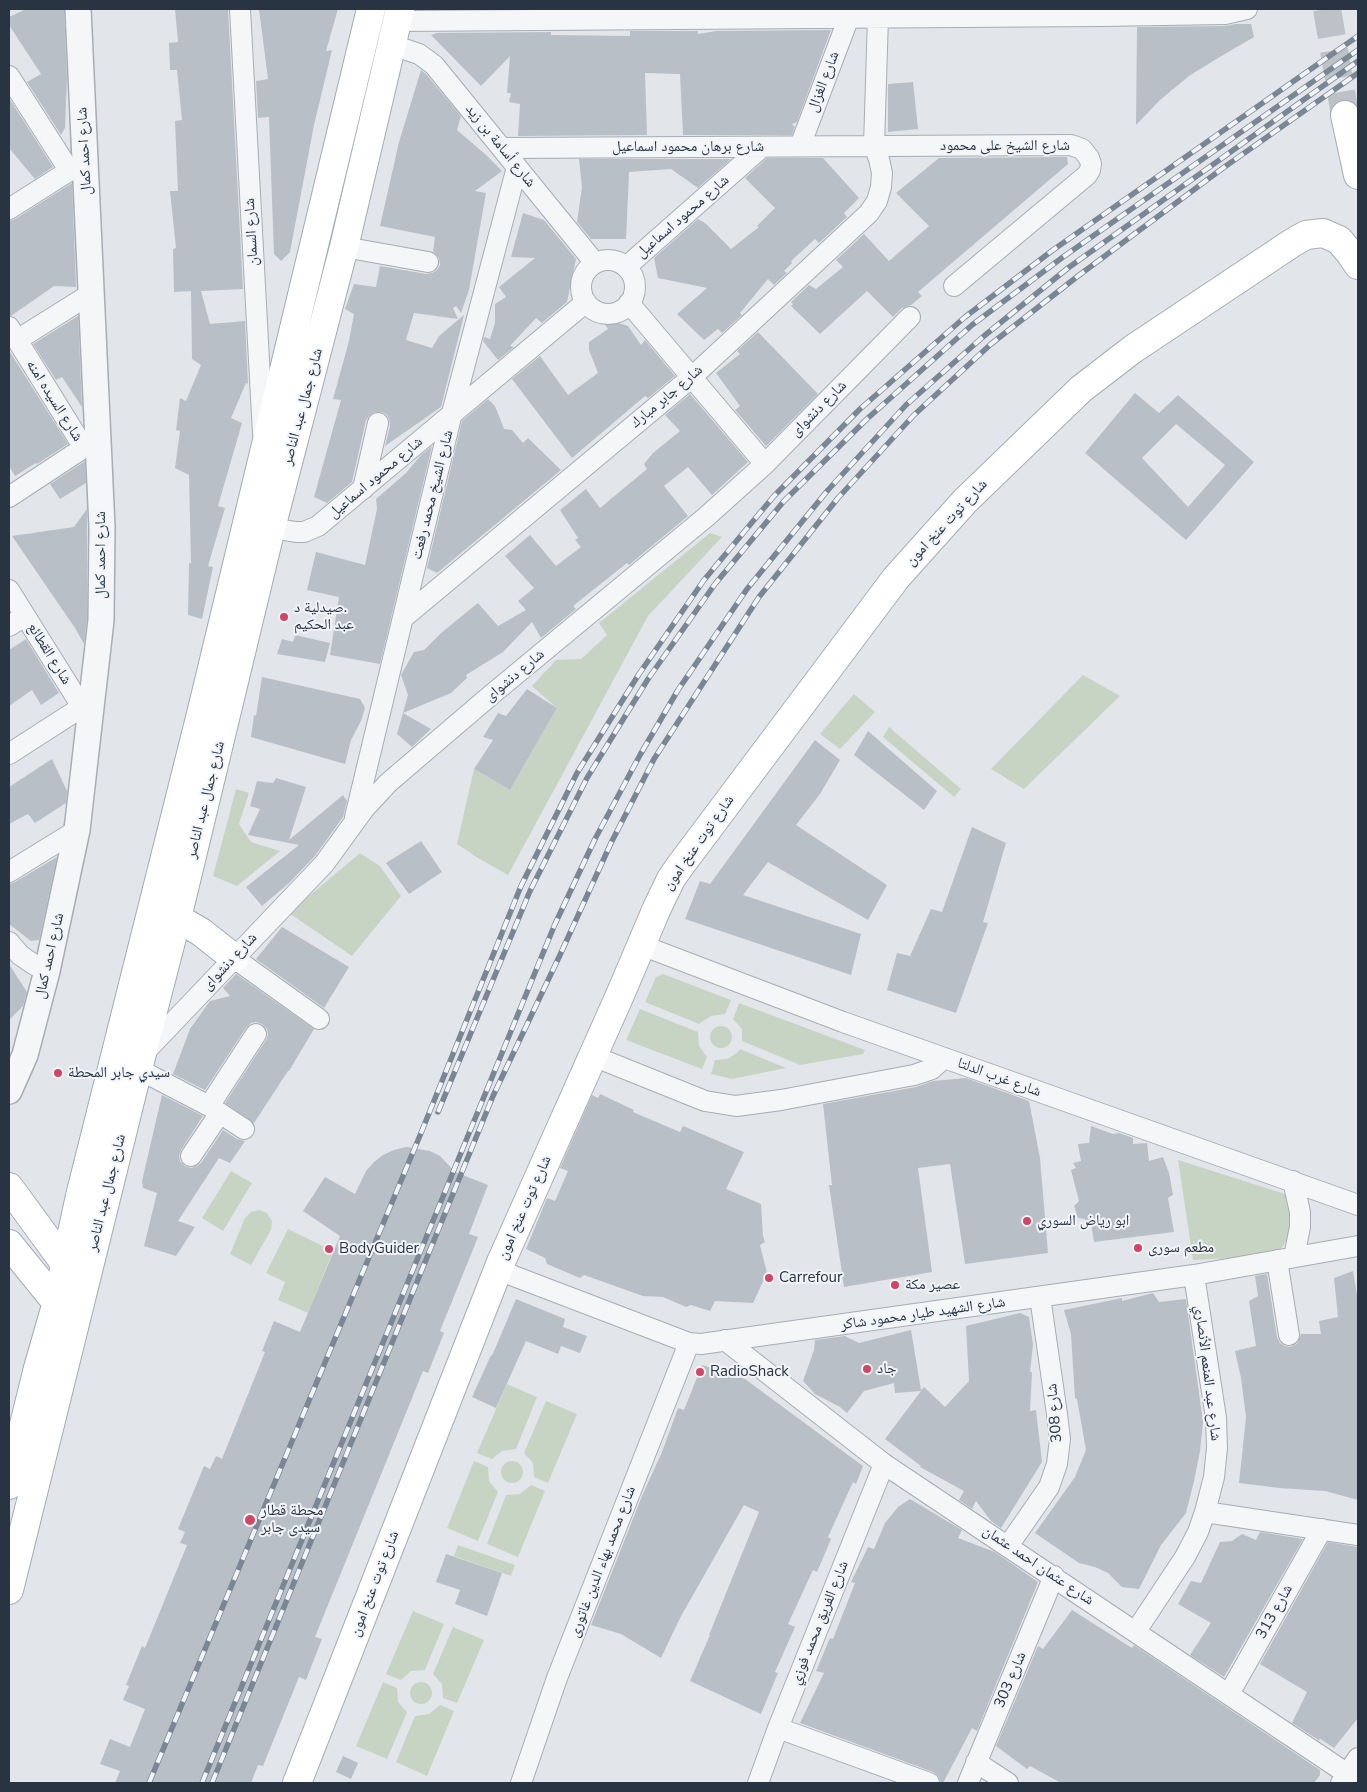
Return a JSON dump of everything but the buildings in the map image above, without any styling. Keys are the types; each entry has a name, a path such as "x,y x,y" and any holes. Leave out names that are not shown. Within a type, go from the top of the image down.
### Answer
{"main road":[{"name":"شارع جمال عبد الناصر","path":"9,1590 75,1325 75,1273 80,1196 202,710 371,9"},
{"name":"شارع جمال عبد الناصر","path":"9,1485 56,1302 75,1273 139,1063 177,918 271,528 344,247 399,15"},
{"path":"1345,115 1358,175"},
{"name":"شارع توت عنخ امون","path":"297,1783 498,1270 663,894 680,866 896,578 965,501 1081,389 1133,349 1306,234 1323,234 1339,240 1358,266"},
{"path":"177,918 201,932 234,958"},
{"path":"9,1187 75,1273"},
{"path":"9,1244 75,1325"}],"street":[{"name":"شارع احمد كمال","path":"9,1091 25,1056 48,971 76,830 86,713 101,620 102,527 91,443 92,293 77,165 78,9"},
{"name":"شارع السمان","path":"240,9 264,456"},
{"path":"399,15 592,14 878,17 1225,14 1247,9"},
{"name":"شارع الغزال","path":"800,146 849,17"},
{"path":"874,146 878,17"},
{"name":"شارع أسامة بن زيد","path":"391,48 401,48 419,54 434,65 595,263"},
{"path":"9,76 77,165 9,209"},
{"name":"شارع الشيخ على محمود","path":"874,146 1071,145 1082,148 1086,153 1091,164 1087,175 954,286"},
{"name":"شارع برهان محمود اسماعيل","path":"502,148 874,146"},
{"name":"شارع جابر مبارك","path":"403,618 692,377 869,213 876,201 881,180 880,159 874,146"},
{"name":"شارع محمود اسماعيل","path":"626,266 762,147"},
{"name":"شارع الشيخ محمد رفعت","path":"353,824 452,413 517,167"},
{"path":"344,247 428,262"},
{"path":"608,260 626,266 634,284 633,297 629,303 616,312 607,314 592,308 586,302 581,288 585,274 595,263 608,260"},
{"path":"13,334 92,293"},
{"name":"شارع محمود اسماعيل","path":"271,528 296,532 311,530 324,521 586,302"},
{"path":"629,303 765,464"},
{"name":"شارع دنشواى","path":"139,1063 234,958 324,864 376,796 402,770 691,530 765,464 910,316"},
{"name":"شارع السيده امنه","path":"13,334 91,443"},
{"path":"363,489 378,423"},
{"path":"9,497 91,443"},
{"name":"شارع القطائع","path":"9,590 17,621 86,713"},
{"path":"9,754 86,713"},
{"path":"9,872 76,830"},
{"path":"9,942 20,955 48,971"},
{"name":"شارع غرب الدلتا","path":"641,945 944,1058 1358,1204"},
{"path":"234,958 319,1019"},
{"path":"9,1040 34,1024"},
{"path":"192,1156 214,1109 256,1034"},
{"path":"593,1056 705,1101 736,1106 781,1100 914,1075 932,1069 944,1058"},
{"path":"139,1063 214,1109 244,1130"},
{"path":"1289,1335 1285,1259 1300,1227 1300,1212 1293,1182"},
{"name":"شارع الشهيد طيار محمود شاكر","path":"498,1270 689,1343 701,1344 1194,1275 1358,1246"},
{"name":"شارع عبد المنعم الأنصاري","path":"1136,1632 1185,1557 1198,1532 1214,1478 1217,1448 1216,1418 1194,1275"},
{"name":"شارع 308","path":"1008,1546 1049,1487 1057,1464 1060,1439 1058,1414 1040,1297"},
{"name":"شارع عثمان احمد عثمان","path":"725,1340 884,1464 1229,1694 1348,1780"},
{"name":"شارع محمد بهاء الدين غاتورى","path":"521,1783 557,1678 689,1343"},
{"name":"شارع الفريق محمد فوزي","path":"758,1783 778,1728 884,1464"},
{"path":"1205,1512 1358,1535"},
{"name":"شارع 313","path":"1229,1694 1322,1530"},
{"name":"شارع 303","path":"968,1783 1054,1576"},
{"path":"778,1728 929,1783"},
{"path":"1348,1780 1358,1758"},
{"path":"976,1762 1008,1783"}],"green space":[{"path":"710,533 722,537 648,616 508,875 457,844 474,769 510,790 557,708 532,686 556,660 581,659 607,635 599,623"},
{"path":"1083,675 1120,696 1024,789 991,769"},
{"path":"854,694 875,712 840,749 820,734"},
{"path":"889,727 961,789 954,797 883,737"},
{"path":"236,789 249,793 239,824 251,842 280,851 237,886 213,876"},
{"path":"360,853 380,866 401,896 352,956 289,913"},
{"path":"663,974 731,1000 725,1014 711,1016 699,1024 645,1002 656,977"},
{"path":"739,1003 865,1050 863,1054 800,1065 742,1041 742,1029 733,1019"},
{"path":"640,1009 698,1032 699,1046 707,1057 702,1069 626,1040"},
{"path":"721,1026 729,1029 732,1037 729,1045 721,1048 713,1045 710,1037 713,1029"},
{"path":"740,1049 786,1068 732,1079 711,1074 715,1060 727,1059"},
{"path":"1178,1160 1285,1194 1291,1211 1293,1230 1281,1249 1232,1258 1193,1260"},
{"path":"231,1171 252,1183 223,1231 202,1218"},
{"path":"259,1210 267,1213 272,1221 271,1230 251,1265 230,1254 245,1218 251,1212"},
{"path":"288,1229 333,1251 308,1313 278,1300 285,1282 266,1273"},
{"path":"507,1384 537,1397 516,1449 502,1451 492,1459 477,1453"},
{"path":"546,1401 577,1414 548,1483 534,1477 533,1463 524,1453"},
{"path":"474,1461 488,1467 489,1481 498,1492 478,1541 447,1528"},
{"path":"512,1461 520,1464 523,1472 520,1480 512,1483 504,1480 501,1472 504,1464"},
{"path":"531,1485 545,1491 518,1557 487,1544 506,1495 520,1494"},
{"path":"458,1545 515,1565 511,1576 454,1556"},
{"path":"413,1611 444,1624 425,1670 411,1671 401,1680 386,1674"},
{"path":"453,1627 484,1640 457,1703 443,1698 442,1684 433,1674"},
{"path":"383,1682 397,1688 398,1702 407,1712 387,1759 356,1746"},
{"path":"421,1682 429,1685 432,1693 429,1701 421,1704 413,1701 410,1693 413,1685"},
{"path":"440,1705 454,1711 427,1776 396,1762 415,1716 429,1714"}],"tunnel":[{"path":"1327,9 1345,115"}],"railway":[{"path":"149,1783 421,1133 521,886 577,773 639,674 704,580 774,496 860,409 965,317 1053,250 1358,36"},
{"path":"438,1112 530,891 587,778 648,679 715,584 784,501 868,418 972,325 1063,257 1358,50"},
{"path":"202,1783 555,924 595,839 640,755 678,690 747,589 828,490 906,405 984,336 1068,268 1358,61"},
{"path":"212,1783 493,1096 611,843 654,759 759,597 838,498 914,415 991,344 1078,276 1223,168 1358,73"}],"place":[{"name":"صيدلية د. عبد الحكيم","path":"284,617"},
{"name":"سيدي جابر المحطة","path":"58,1073"},
{"name":"ابو رياض السوري","path":"1027,1221"},
{"name":"مطعم سورى","path":"1138,1248"},
{"name":"BodyGuider","path":"329,1249"},
{"name":"Carrefour","path":"769,1278"},
{"name":"عصير مكة","path":"895,1285"},
{"name":"جاد","path":"867,1369"},
{"name":"RadioShack","path":"700,1372"},
{"name":"محطة قطار سيدى جابر","path":"250,1520"}]}
